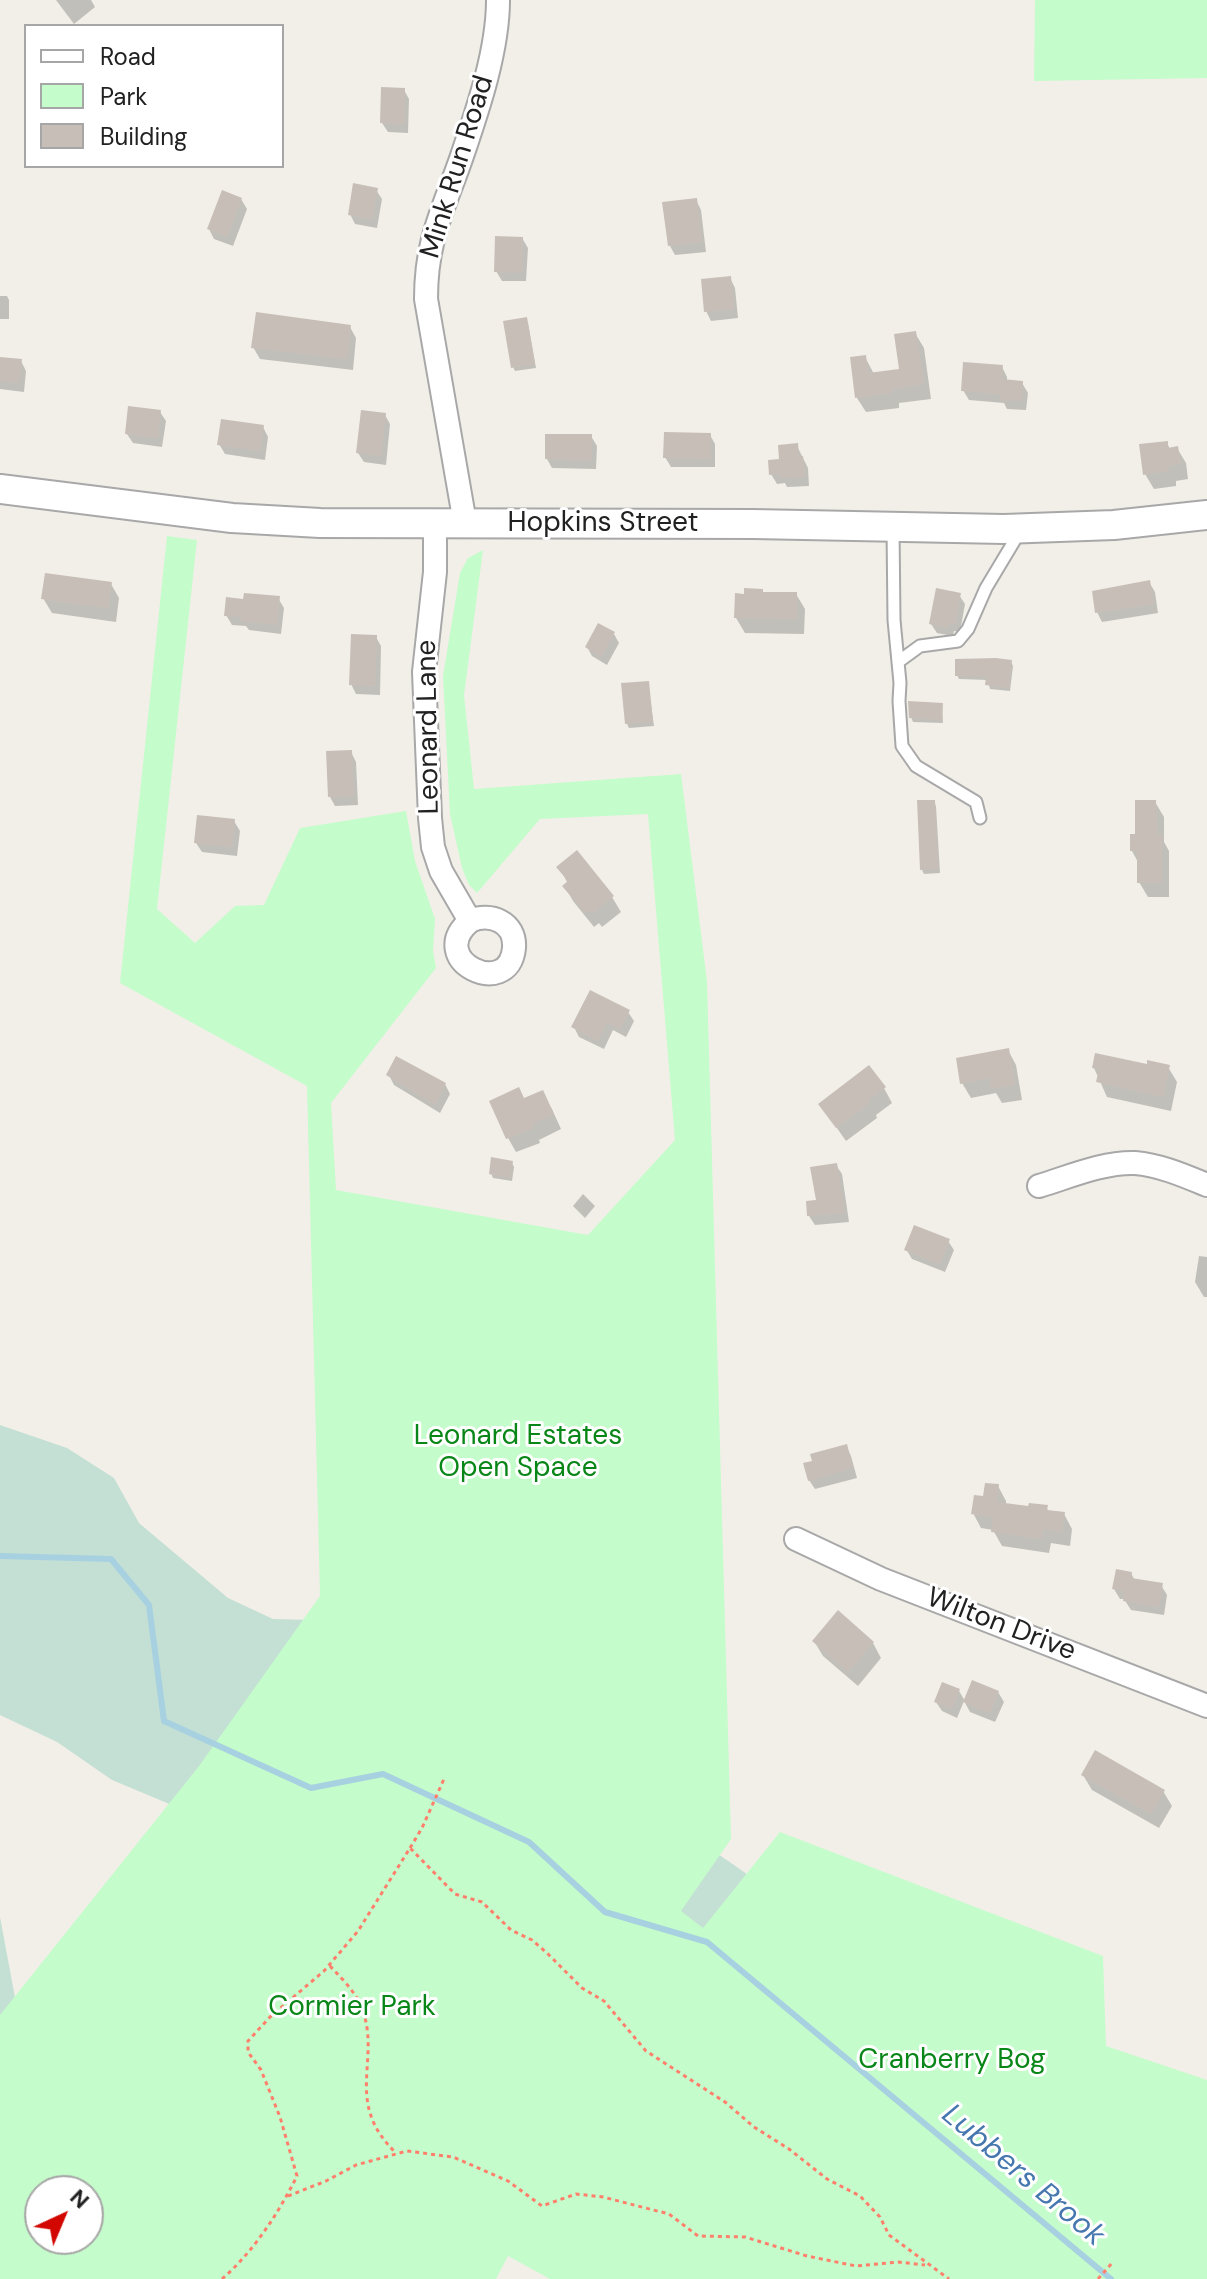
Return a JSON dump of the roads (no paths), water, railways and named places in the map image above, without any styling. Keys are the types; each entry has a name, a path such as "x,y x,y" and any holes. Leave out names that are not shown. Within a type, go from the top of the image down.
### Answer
{"street":[{"name":"Mink Run Road","path":"465,523 430,325 426,279 433,232 462,157 492,51 498,0"},
{"name":"Hopkins Street","path":"0,489 232,518 435,524 1021,529 1114,525 1207,515"},
{"name":"Leonard Lane","path":"435,524 435,572 424,672 430,818 433,847 441,871 470,921"},
{"path":"1039,1186 1093,1169 1136,1163 1207,1185"},
{"name":"Wilton Drive","path":"796,1539 881,1579 1207,1706"}],"lane":[{"path":"893,528 894,620 902,746 916,766 976,802 980,818"},
{"path":"898,662 920,646 958,641 968,629 986,588 1021,529"}],"waterway":[{"name":"Lubbers Brook","path":"0,1556 111,1559 149,1605 164,1721 311,1788 383,1774 529,1842 605,1912 707,1942 1111,2279"}],"park label":[{"name":"Leonard Estates Open Space","path":"518,1453"},
{"name":"Cormier Park","path":"352,2008"},
{"name":"Cranberry Bog","path":"952,2061"}]}
